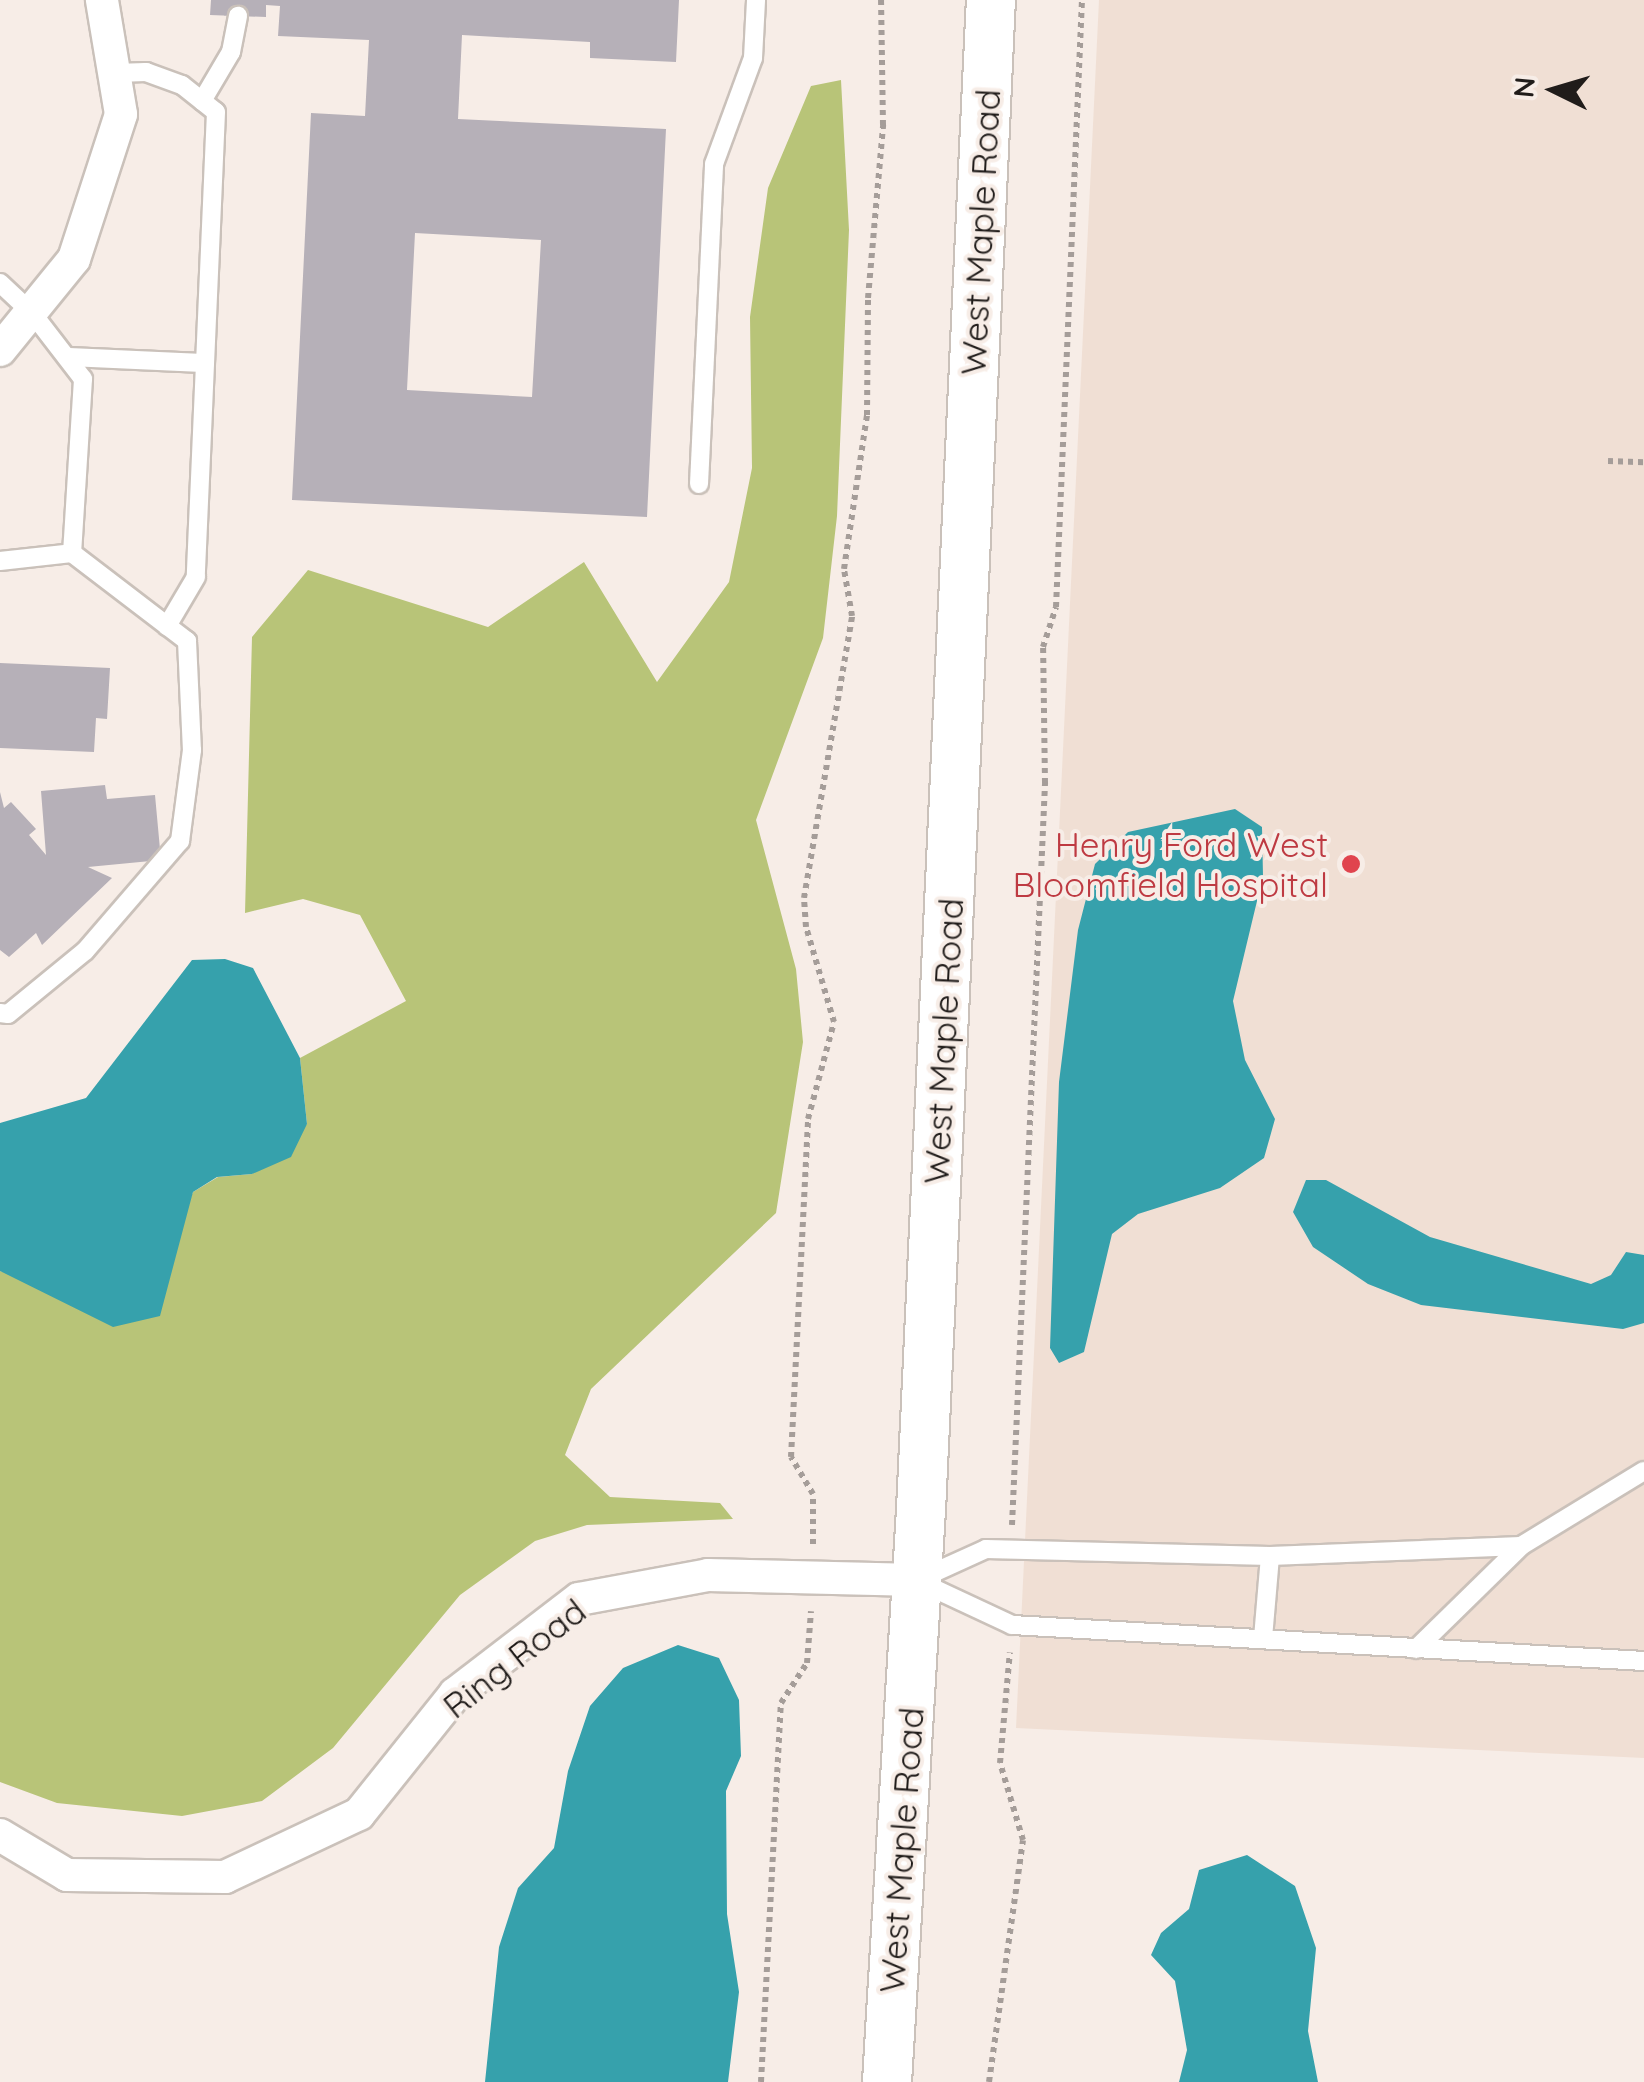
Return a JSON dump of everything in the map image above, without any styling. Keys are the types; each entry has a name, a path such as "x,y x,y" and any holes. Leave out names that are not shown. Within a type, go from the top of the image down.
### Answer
{"main road":[{"name":"West Maple Road","path":"886,2082 917,1580 991,0"}],"street":[{"path":"0,350 74,259 121,114 102,0"},
{"name":"Ring Road","path":"0,1834 67,1876 225,1877 359,1814 456,1694 579,1599 708,1575 917,1580"}],"lane":[{"path":"699,484 714,164 753,58 756,0"},
{"path":"202,101 231,52 238,16"},
{"path":"116,73 146,72 216,112 196,577 168,626"},
{"path":"0,283 33,314 83,379 72,553"},
{"path":"67,358 205,363"},
{"path":"0,561 72,553 187,641 192,750 180,842 85,951 8,1014 0,1013"},
{"path":"1416,1649 1520,1546 1644,1471"},
{"path":"917,1580 986,1549 1270,1556 1520,1546"},
{"path":"1263,1638 1270,1556"},
{"path":"917,1580 1012,1625 1644,1660"}],"path":[{"path":"761,2082 782,1704 806,1663 814,1575 813,1494 791,1457 808,1119 834,1022 806,926 804,898 852,616 844,569 867,415 868,298 883,125 881,0"},
{"path":"1014,1548 1012,1414 1025,1336 1045,783 1043,648 1056,607 1082,0"},
{"path":"1608,461 1644,462"},
{"path":"990,2082 1023,1840 1000,1764 1012,1625"}],"shaded area":[{"name":"Henry Ford West Bloomfield Hospital","path":"1099,0 1644,0 1644,1758 1016,1728"}],"green space":[{"path":"841,80 849,230 837,516 823,638 756,820 796,969 803,1042 776,1213 591,1389 565,1455 610,1497 720,1503 733,1519 587,1525 535,1541 460,1595 333,1748 262,1801 182,1816 57,1803 0,1782 0,1271 16,1276 184,1214 193,1192 218,1177 252,1174 307,1124 300,1058 406,1001 360,915 303,899 245,913 252,637 308,570 488,627 584,562 657,682 729,582 752,468 750,317 768,188 811,86"}],"water":[{"path":"1235,809 1262,827 1263,876 1233,1001 1245,1060 1275,1119 1264,1158 1220,1188 1138,1214 1112,1234 1084,1352 1059,1363 1050,1348 1059,1082 1078,930 1095,864 1128,832"},
{"path":"225,959 253,968 300,1058 307,1124 291,1157 252,1174 217,1177 193,1192 160,1316 113,1327 0,1271 0,1123 86,1098 192,960"},
{"path":"1306,1180 1326,1180 1430,1237 1591,1284 1611,1275 1626,1252 1644,1255 1644,1323 1623,1329 1421,1305 1368,1284 1313,1247 1293,1212"},
{"path":"678,1645 719,1658 739,1700 741,1756 726,1791 727,1914 739,1992 728,2082 485,2082 499,1947 518,1888 554,1848 568,1771 590,1706 623,1668"},
{"path":"1247,1855 1295,1886 1316,1948 1308,2031 1318,2082 1179,2082 1187,2050 1175,1981 1151,1955 1161,1933 1189,1909 1199,1870"}],"building":[{"path":"211,0 679,0 676,62 590,58 590,42 462,35 458,119 666,129 647,517 292,500 311,113 365,116 369,40 278,36 280,6 266,5 266,17 210,15","holes":["415,233 541,240 532,397 407,390"]},
{"path":"0,663 110,668 107,719 96,718 94,752 0,748"},
{"path":"105,785 107,799 155,795 161,860 88,867 112,878 42,945 36,933 9,957 0,950 0,792 4,808 11,802 36,829 29,835 46,855 41,791"}],"place":[{"name":"Henry Ford West Bloomfield Hospital","path":"1351,864"}]}
